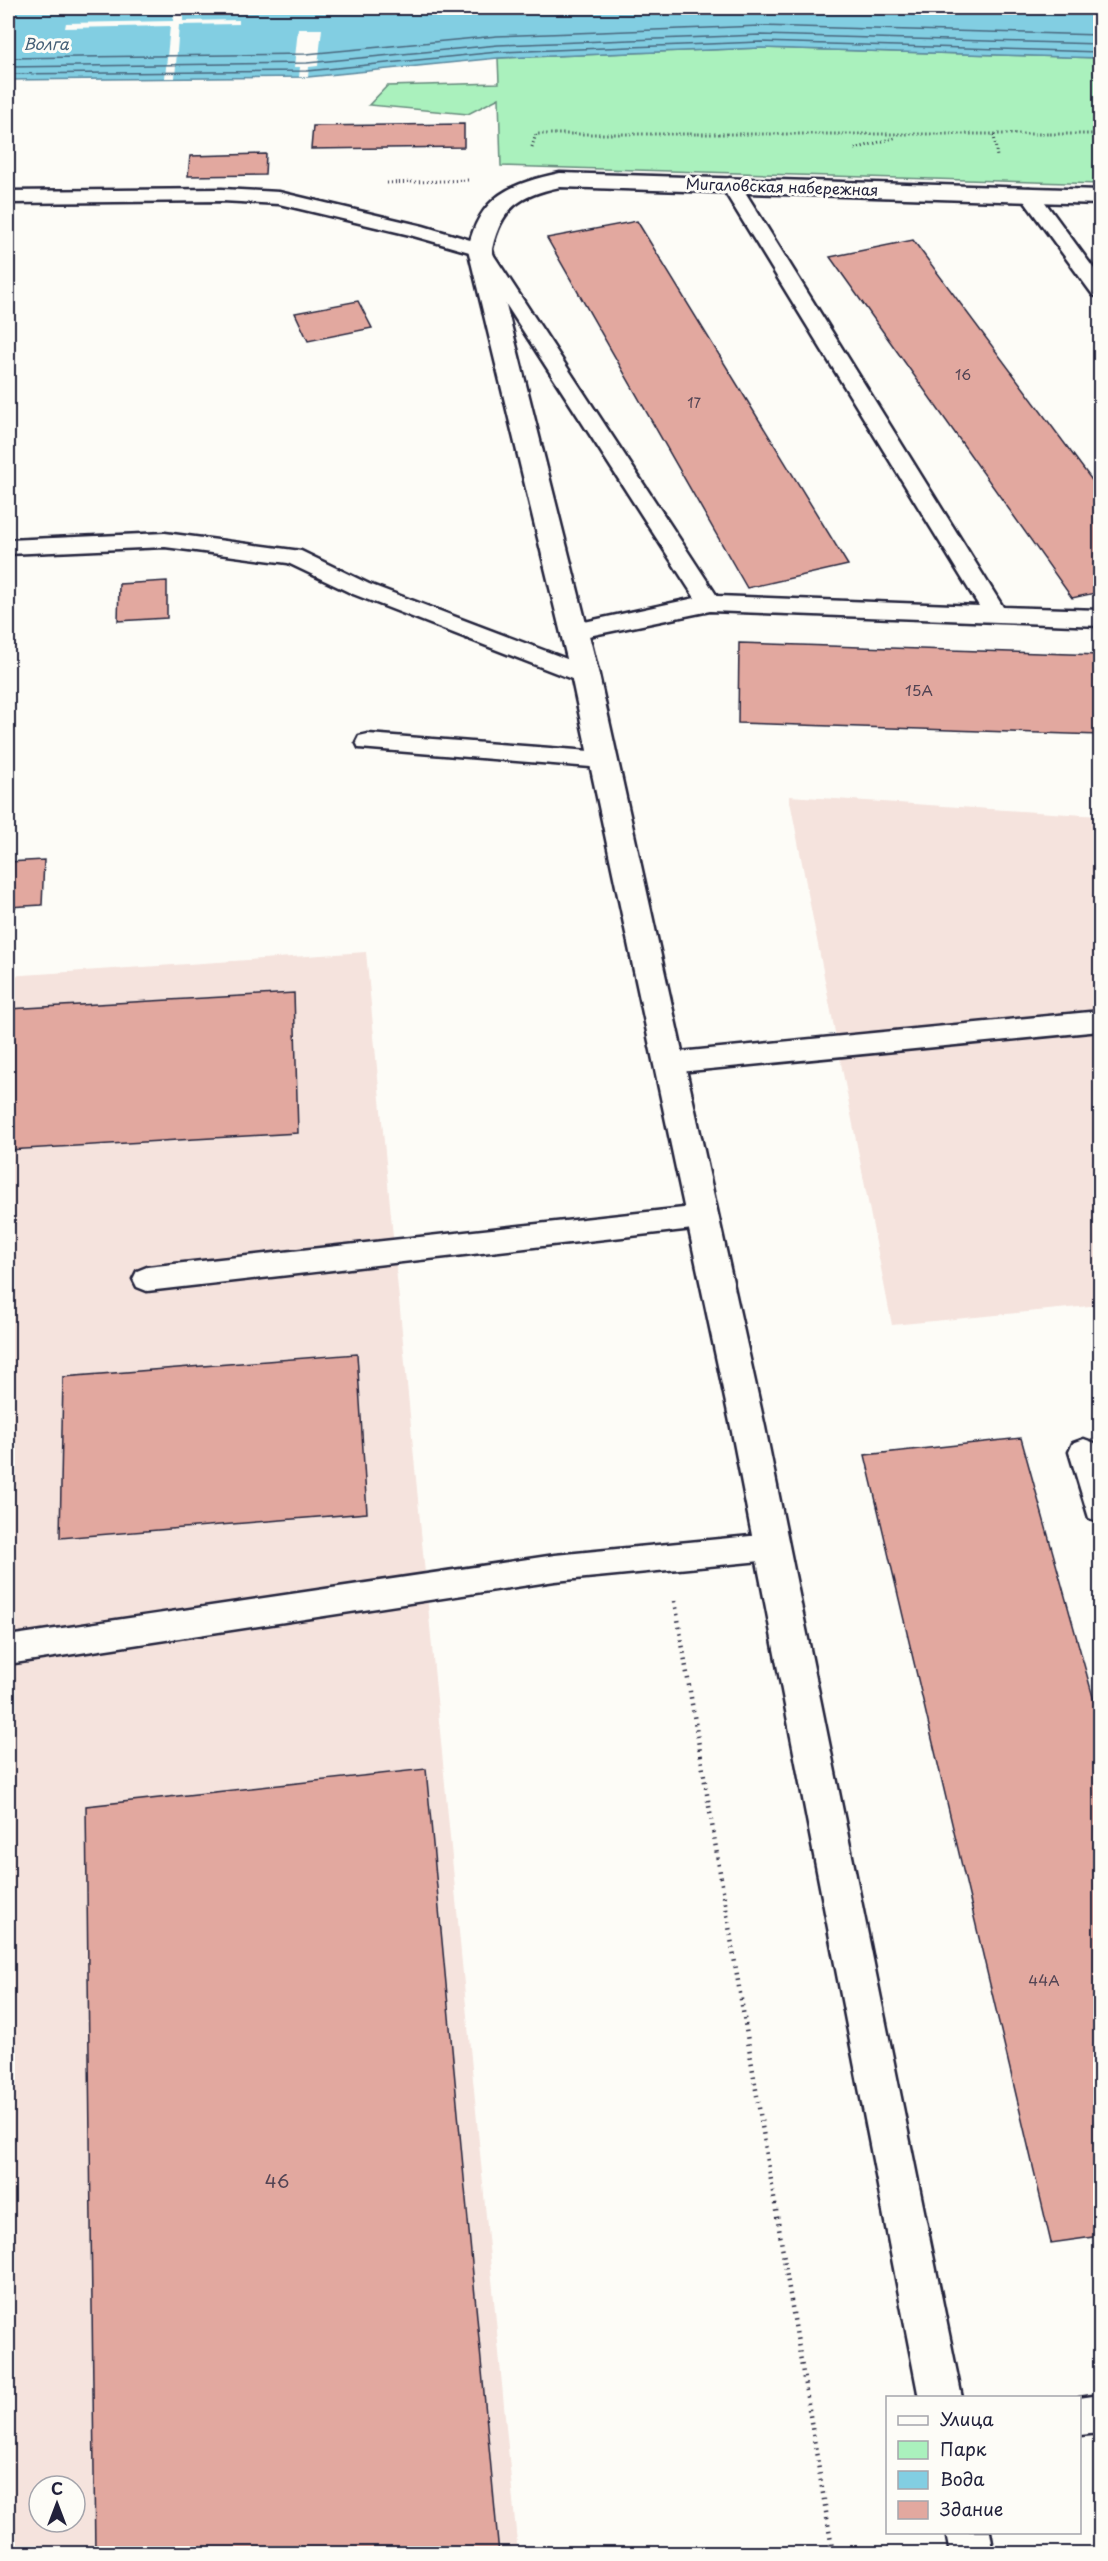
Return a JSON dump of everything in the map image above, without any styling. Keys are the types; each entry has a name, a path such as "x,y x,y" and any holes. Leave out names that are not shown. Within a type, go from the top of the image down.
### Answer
{"street":[{"name":"Мигаловская набережная","path":"482,239 486,221 499,205 519,192 545,183 575,179 1101,197"},
{"path":"482,239 585,675 702,1217 772,1547 941,2396"},
{"path":"968,2534 972,2553"}],"lane":[{"path":"730,184 996,614"},
{"path":"1029,194 1101,291"},
{"path":"8,197 222,195 279,198 416,230 482,239 710,603"},
{"path":"8,548 165,540 293,556 361,589 585,675"},
{"path":"574,631 710,603 1101,618"},
{"path":"369,742 603,760"},
{"path":"669,1063 1101,1021"},
{"path":"147,1279 702,1217"},
{"path":"1084,1452 1101,1509"},
{"path":"8,1650 555,1568 772,1547"},
{"path":"1081,2416 1101,2414"}],"path":[{"path":"536,134 1101,135"},
{"path":"378,184 469,180"},
{"path":"667,1557 833,2553"}],"shaded area":[{"path":"789,796 1100,816 1100,1305 892,1325"},
{"path":"366,952 518,2553 8,2553 8,976"}],"green space":[{"path":"761,48 1100,58 1100,184 501,166 499,98 468,114 369,105 387,86 499,83 498,58"}],"water":[{"name":"Волга","path":"8,8 1100,8 1100,58 761,48 498,58 308,77 8,80"}],"pier":[{"path":"175,8 184,8 183,21 239,20 239,24 179,25 175,78 165,78 170,26 65,28 66,23 173,21"},
{"path":"298,29 322,29 318,66 309,67 308,77 299,77 300,67 294,67"}],"building":[{"path":"464,124 464,147 311,149 313,126"},
{"path":"266,154 265,175 188,176 190,156"},
{"path":"637,221 848,565 747,588 547,238"},
{"path":"913,240 1100,491 1100,592 1072,598 830,257"},
{"path":"358,301 372,328 308,341 295,313"},
{"path":"167,581 167,618 118,621 119,584"},
{"path":"739,643 1100,655 1100,735 738,723"},
{"path":"44,860 42,905 8,907 8,862"},
{"path":"294,993 298,1133 8,1150 8,1009"},
{"path":"357,1354 367,1513 60,1538 63,1377"},
{"path":"1021,1438 1100,1722 1100,2236 1051,2243 865,1455"},
{"path":"426,1769 499,2554 95,2554 86,1806"}]}
